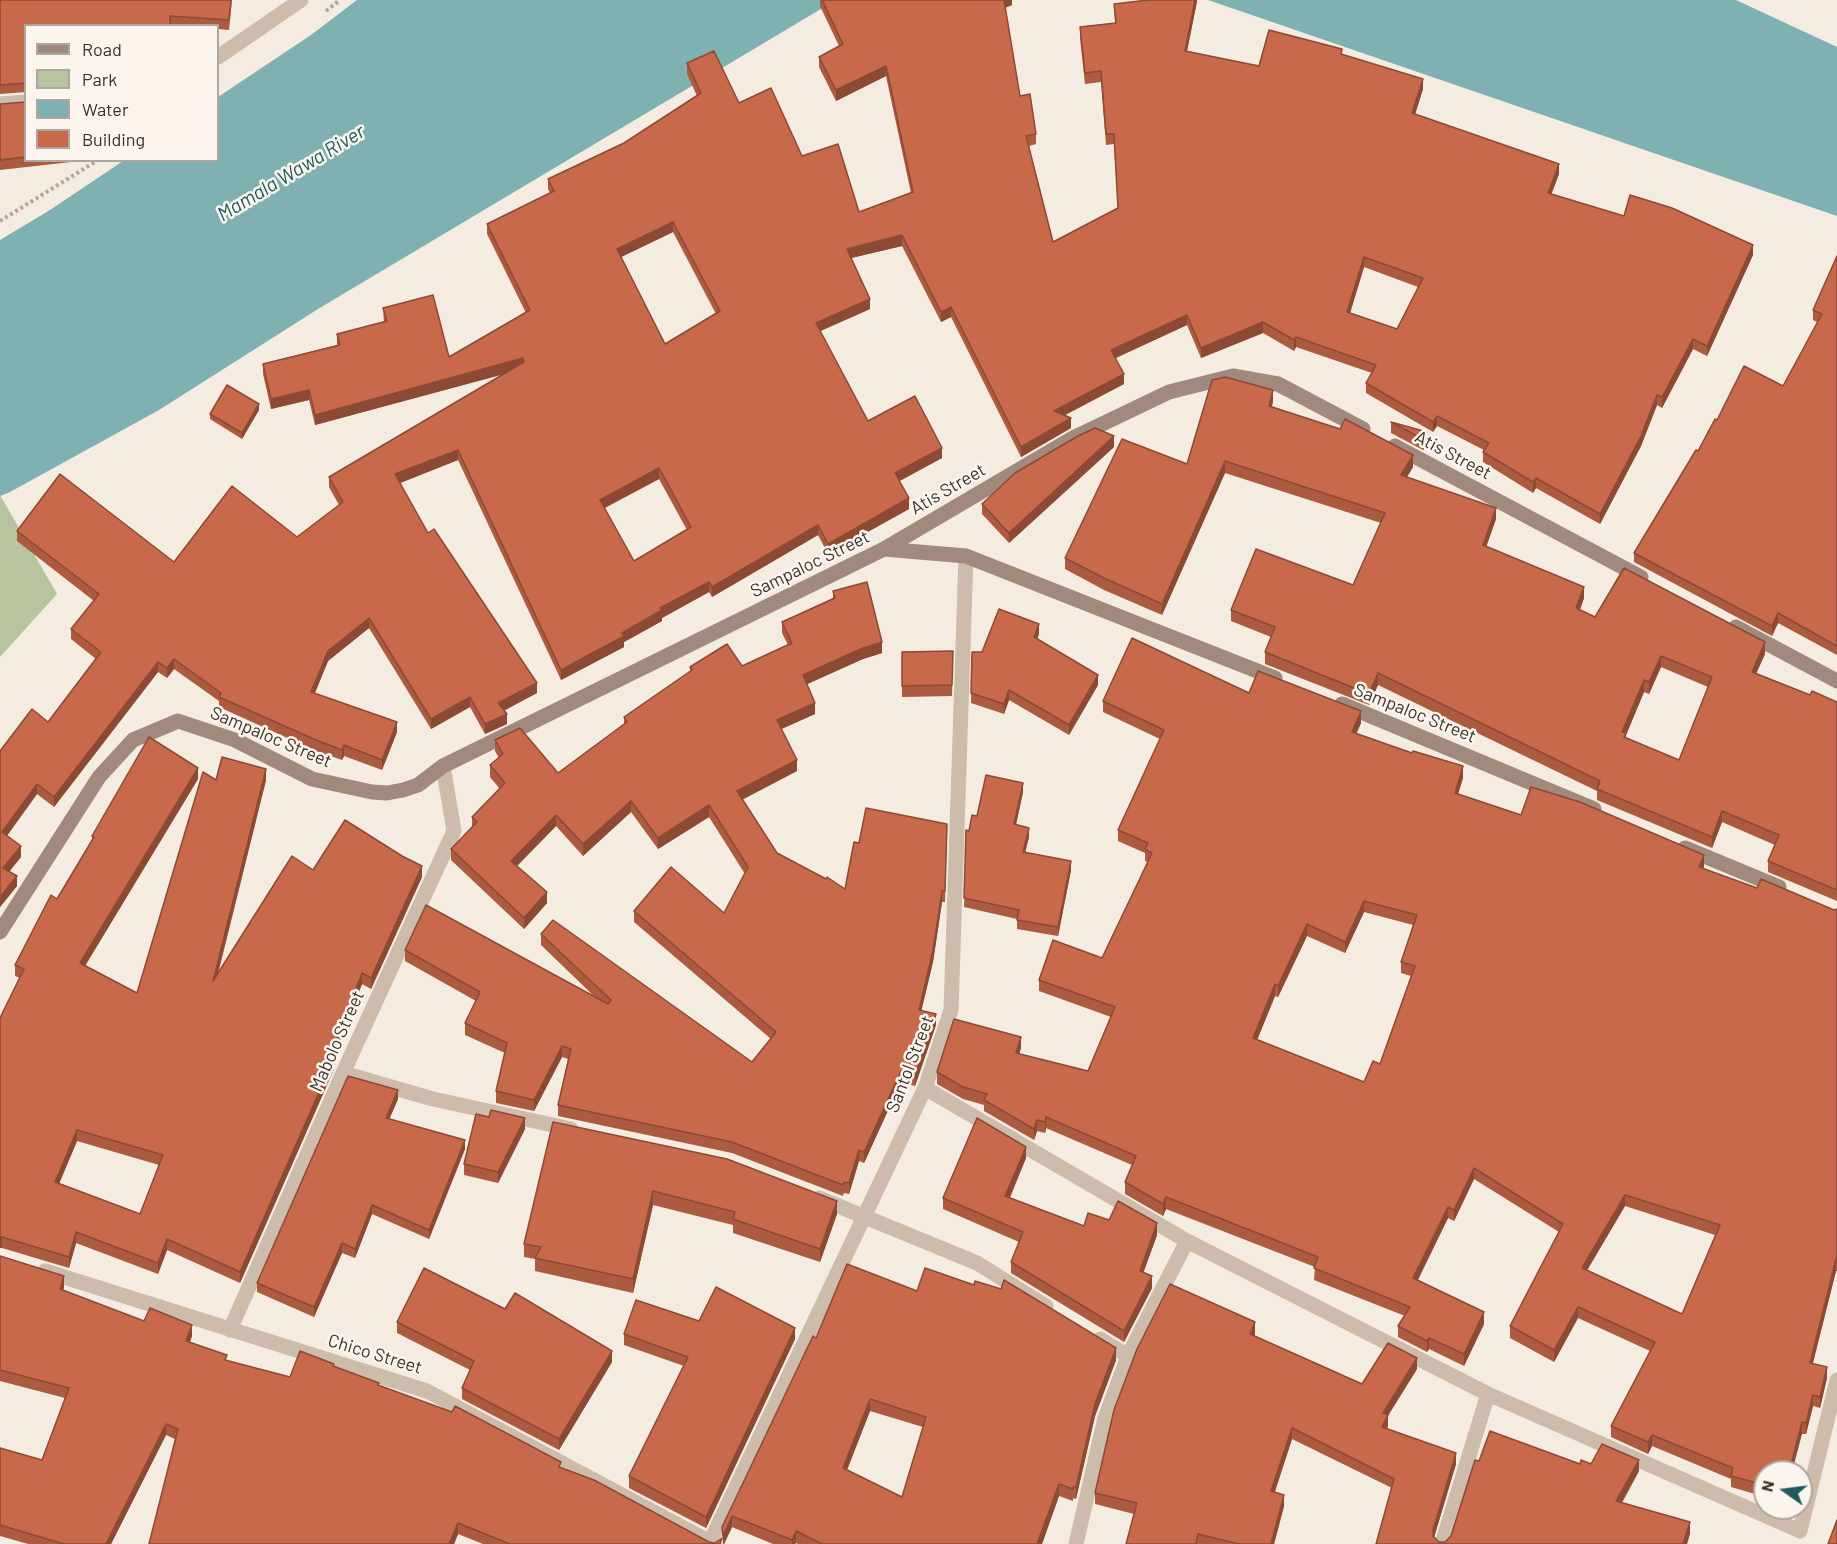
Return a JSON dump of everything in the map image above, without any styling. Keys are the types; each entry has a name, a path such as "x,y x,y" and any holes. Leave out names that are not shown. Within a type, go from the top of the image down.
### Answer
{"street":[{"path":"219,56 301,0"},
{"path":"0,104 24,102"},
{"name":"Atis Street","path":"884,549 1073,438 1169,392 1233,376 1278,384 1658,585"},
{"name":"Sampaloc Street","path":"0,932 99,777 133,740 178,721 235,740 312,779 372,792 387,793 403,790 418,785 443,765 884,549 966,556 1284,682"},
{"name":"Santol Street","path":"712,1543 925,1088 951,1010 966,556"},
{"path":"1721,619 1837,681"},
{"name":"Sampaloc Street","path":"1328,699 1610,816"},
{"name":"Mabolo Street","path":"230,1330 343,1073 454,831 443,765"},
{"path":"1675,843 1794,894"},
{"path":"343,1073 433,1099 582,1131"},
{"path":"925,1088 1188,1241 1488,1394 1800,1531 1837,1380"},
{"path":"804,1192 977,1263 1058,1313"},
{"path":"1076,1544 1105,1418 1128,1356 1188,1241"},
{"name":"Chico Street","path":"33,1268 427,1391 712,1543"},
{"path":"1088,1331 1128,1356"},
{"path":"1442,1544 1488,1394"}],"path":[{"path":"0,221 95,162"}],"green space":[{"path":"0,495 57,594 0,657"}],"water":[{"name":"Mamala Wawa River","path":"357,0 836,0 318,309 159,410 0,496 0,240 122,162 219,162 219,96 311,35"},
{"path":"1208,0 1736,0 1837,47 1837,216"}],"building":[{"path":"0,0 231,0 229,20 170,16 170,24 24,24 24,83 0,85"},
{"path":"822,0 1004,0 1020,96 1030,94 1036,134 1026,136 1053,242 1118,208 1114,134 1106,134 1101,71 1085,73 1080,27 1116,23 1114,4 1148,0 1195,0 1185,51 1259,66 1269,30 1342,49 1341,54 1423,79 1412,113 1559,164 1548,193 1624,216 1630,195 1672,208 1753,245 1707,346 1693,339 1662,397 1657,395 1641,436 1600,514 1536,478 1533,482 1483,452 1489,443 1437,416 1433,422 1366,383 1376,365 1296,337 1294,340 1263,322 1201,348 1187,315 1111,350 1124,374 1054,411 1071,418 1021,447 951,307 941,312 902,235 847,249 870,299 816,323 868,421 915,396 942,448 895,473 909,498 828,544 818,525 712,587 709,582 660,608 662,610 622,633 624,636 561,670 458,450 395,474 428,533 434,529 537,683 498,703 507,714 485,724 470,697 431,719 369,618 328,651 311,692 397,722 382,760 344,745 342,750 316,740 219,697 221,693 174,659 167,668 158,662 54,797 37,784 2,832 21,846 3,868 17,876 0,897 0,751 32,709 48,722 101,652 71,629 99,594 17,531 60,474 174,562 232,486 297,537 343,502 329,477 524,362 523,358 315,415 309,390 271,399 263,364 340,345 337,334 387,321 383,308 433,295 449,357 530,310 487,224 554,191 548,179 624,143 701,93 687,63 714,51 739,103 771,88 802,156 838,144 859,212 913,192 886,66 836,90 819,57 843,44","holes":["673,222 720,311 665,344 617,249","1364,257 1423,278 1397,329 1347,312","659,468 691,527 634,561 600,500"]},
{"path":"24,102 24,157 0,160 0,104"},
{"path":"1837,256 1837,646 1778,613 1772,626 1634,553 1696,450 1698,451 1715,419 1717,420 1744,366 1783,386 1822,314 1813,310"},
{"path":"1225,377 1273,390 1269,406 1340,429 1345,419 1413,455 1401,475 1496,508 1483,545 1584,587 1576,608 1595,617 1624,568 1765,642 1752,672 1810,695 1812,691 1837,702 1837,890 1768,861 1779,835 1722,811 1712,837 1597,789 1600,781 1378,673 1369,694 1265,652 1275,627 1231,610 1256,549 1353,585 1385,513 1225,461 1162,604 1065,558 1122,439 1187,464 1212,380","holes":["1661,656 1712,677 1679,760 1624,737 1626,733 1622,732 1644,680 1649,682"]},
{"path":"227,385 259,404 242,433 210,414"},
{"path":"1391,422 1427,432 1423,439"},
{"path":"1095,428 1114,436 1009,533 982,504 1015,473"},
{"path":"867,582 882,642 803,675 815,703 777,720 797,760 737,791 777,853 826,879 827,877 845,889 854,842 859,843 866,808 947,824 945,891 942,891 933,950 919,1010 936,1014 915,1075 901,1071 864,1152 859,1150 849,1183 844,1182 843,1185 732,1142 558,1105 571,1049 562,1046 534,1100 496,1091 507,1043 465,1023 480,992 405,950 426,905 608,1004 611,1000 541,934 553,920 752,1062 776,1032 634,911 671,867 724,913 748,867 709,805 658,838 631,801 583,844 556,815 511,861 547,892 524,918 451,849 477,822 472,817 505,783 490,765 503,754 495,740 520,728 558,773 627,722 624,717 692,670 690,667 727,644 742,666 792,643 782,622 835,598 833,591"},
{"path":"999,609 1039,624 1034,637 1098,675 1069,725 1009,690 1004,704 971,693 972,652 982,652"},
{"path":"1132,638 1249,693 1258,671 1361,711 1352,732 1412,753 1413,751 1463,766 1455,793 1521,815 1531,787 1580,802 1704,855 1699,867 1757,888 1761,879 1834,910 1837,909 1837,1260 1810,1363 1827,1367 1820,1397 1813,1395 1806,1423 1802,1422 1792,1460 1753,1460 1753,1482 1731,1476 1733,1468 1652,1435 1648,1442 1611,1426 1655,1342 1578,1307 1554,1350 1510,1326 1563,1224 1474,1168 1454,1210 1448,1207 1413,1278 1484,1312 1464,1354 1429,1338 1427,1341 1398,1326 1410,1307 1314,1268 1318,1257 1166,1197 1163,1204 1125,1182 1136,1156 1046,1117 1045,1122 1037,1120 1034,1129 984,1100 987,1094 963,1087 937,1072 954,1019 1021,1037 1016,1053 1088,1071 1115,1007 1039,980 1053,940 1102,958 1152,853 1145,849 1148,843 1118,830 1164,730 1103,701","holes":["1364,901 1417,915 1401,962 1415,966 1380,1064 1373,1061 1364,1082 1253,1038 1275,984 1278,986 1307,924 1345,942","1625,1195 1720,1225 1682,1314 1582,1268"]},
{"path":"953,651 952,685 902,686 902,652"},
{"path":"149,737 198,768 80,963 137,993 203,772 216,780 222,757 266,769 213,981 292,856 313,870 345,820 422,866 371,978 362,973 330,1056 334,1058 240,1272 167,1239 158,1263 76,1232 69,1257 0,1237 0,1018 24,969 15,965 51,895 57,899 94,837 92,836","holes":["77,1130 163,1155 140,1214 55,1182"]},
{"path":"986,775 1023,783 1014,824 1029,828 1023,852 1071,861 1058,927 1017,920 1019,910 964,898 966,830 969,831 972,815 977,816"},
{"path":"348,1076 398,1090 386,1118 465,1140 429,1230 372,1205 355,1249 342,1243 314,1307 257,1283"},
{"path":"491,1110 525,1118 498,1172 464,1164 476,1114 489,1117"},
{"path":"977,1118 1026,1147 1005,1196 1084,1226 1088,1213 1109,1220 1118,1201 1157,1223 1140,1271 1152,1276 1124,1331 1011,1262 1023,1232 943,1198"},
{"path":"553,1122 727,1159 837,1201 820,1249 733,1219 735,1212 653,1191 633,1279 535,1258 541,1247 524,1244"},
{"path":"0,1256 64,1276 60,1289 144,1321 150,1308 192,1325 186,1341 227,1355 225,1360 290,1377 300,1351 379,1383 378,1385 452,1412 455,1406 561,1462 559,1467 594,1480 709,1542 715,1543 722,1538 720,1544 510,1544 458,1523 449,1544 149,1544 178,1429 166,1424 106,1544 64,1544 0,1525 0,1448 42,1460 69,1388 0,1370"},
{"path":"847,1264 917,1291 925,1268 974,1285 975,1281 1001,1289 1004,1280 1116,1348 1095,1404 1076,1487 1073,1489 1059,1484 1037,1544 822,1544 796,1531 792,1540 732,1516 723,1536 722,1527 813,1336 816,1338","holes":["870,1399 926,1417 902,1497 843,1468"]},
{"path":"424,1268 505,1309 515,1293 612,1351 559,1439 462,1388 474,1361 397,1322"},
{"path":"1170,1284 1255,1322 1250,1334 1362,1384 1388,1343 1417,1358 1383,1413 1388,1415 1382,1427 1456,1453 1433,1530 1433,1536 1439,1542 1445,1542 1451,1536 1475,1460 1479,1461 1490,1431 1580,1464 1581,1460 1591,1464 1602,1444 1639,1460 1616,1501 1690,1522 1683,1544 1376,1544 1394,1479 1292,1428 1271,1491 1284,1495 1271,1544 1239,1544 1198,1534 1196,1544 1126,1544 1137,1503 1095,1493 1114,1410 1137,1349"},
{"path":"716,1287 795,1328 706,1517 629,1476 688,1357 624,1334 636,1300 699,1321"},
{"path":"1837,1520 1837,1544 1828,1544"}]}
